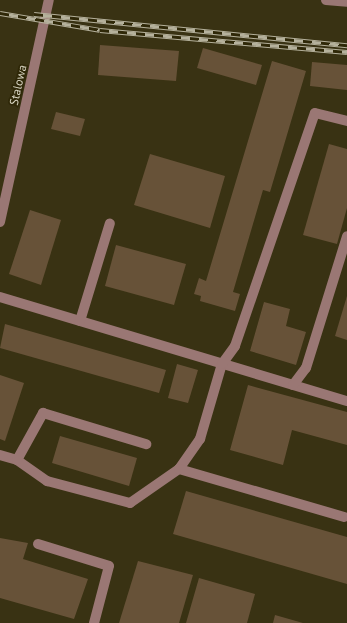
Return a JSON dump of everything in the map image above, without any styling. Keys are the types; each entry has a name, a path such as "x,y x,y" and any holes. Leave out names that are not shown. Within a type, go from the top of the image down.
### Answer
{"street":[{"name":"Stalowa","path":"1,217 49,0"},
{"path":"326,0 347,2"},
{"path":"0,455 17,460 47,481 130,502 179,469 200,439 222,364 235,346 315,113 347,121"},
{"path":"80,321 110,223"},
{"path":"293,385 306,368 347,236"},
{"path":"0,297 347,401"},
{"path":"17,460 43,414 146,444"},
{"path":"179,469 344,517"},
{"path":"38,544 109,566 94,623"}],"building":[{"path":"100,45 179,51 176,81 98,75"},
{"path":"203,48 262,65 256,85 197,68"},
{"path":"272,61 306,71 270,192 263,190 233,292 240,294 235,311 200,301 201,296 194,294 199,278 206,281"},
{"path":"312,62 347,65 347,90 310,86"},
{"path":"56,112 85,119 80,136 51,129"},
{"path":"329,144 347,149 347,208 337,244 303,235"},
{"path":"150,154 225,176 210,228 134,205"},
{"path":"30,210 61,220 41,285 9,274"},
{"path":"116,245 186,264 174,305 105,286"},
{"path":"347,296 347,340 335,336"},
{"path":"264,302 290,309 286,326 306,332 296,365 250,351"},
{"path":"5,324 166,370 159,393 0,348"},
{"path":"177,364 198,370 188,403 168,398"},
{"path":"0,375 24,383 5,441 0,439"},
{"path":"248,385 347,412 347,445 292,430 283,465 230,450"},
{"path":"60,436 137,458 129,486 52,463"},
{"path":"186,491 347,537 347,584 173,534"},
{"path":"0,538 28,543 23,559 88,579 74,619 0,598"},
{"path":"138,561 193,575 179,623 119,623"},
{"path":"199,578 255,594 247,623 186,623"},
{"path":"275,615 303,623 273,623"}],"railway":[{"path":"0,13 100,30 347,52"},
{"path":"34,14 347,45"}]}
